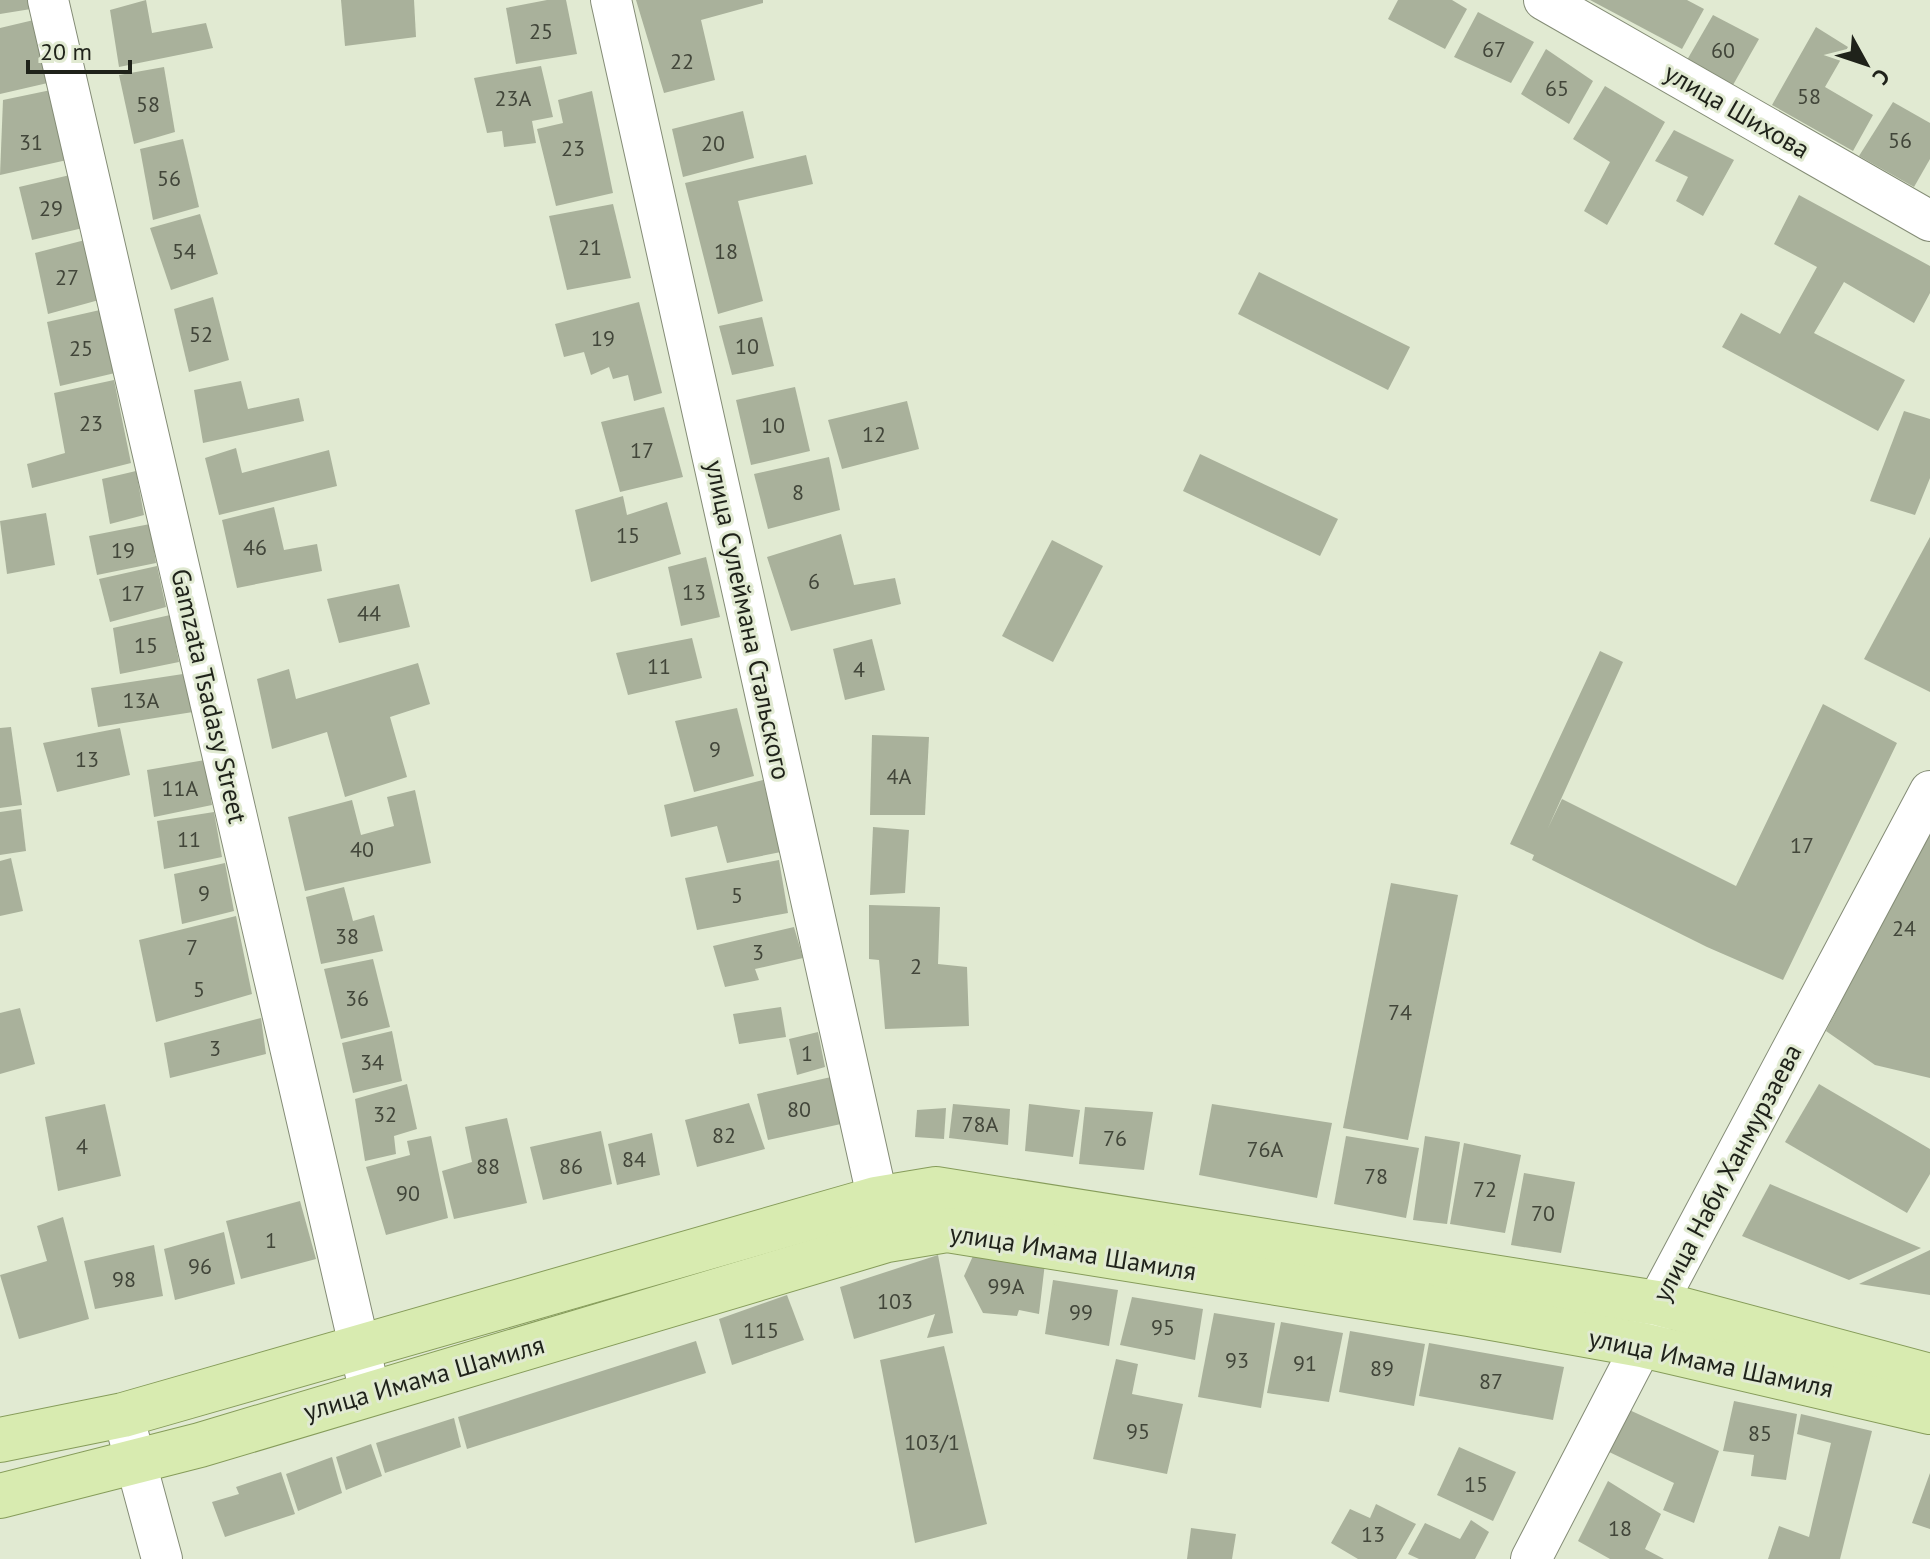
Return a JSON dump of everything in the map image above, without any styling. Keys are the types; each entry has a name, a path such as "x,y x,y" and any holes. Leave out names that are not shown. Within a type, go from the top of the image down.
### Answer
{"main road":[{"name":"улица Имама Шамиля","path":"0,1496 136,1463 370,1393 882,1219 936,1189 1657,1303 1930,1376"},
{"name":"улица Имама Шамиля","path":"0,1440 123,1415 882,1219 1642,1345 1930,1412"}],"street":[{"name":"Gamzata Tsadasy Street","path":"48,0 370,1393"},
{"name":"улица Сулеймана Стальского","path":"611,0 882,1219"},
{"name":"улица Шихова","path":"1544,0 1930,221"},
{"name":"улица Наби Ханмурзаева","path":"1531,1559 1642,1345 1657,1303 1930,791"},
{"path":"123,1415 162,1559"}],"building":[{"path":"0,0 30,0 31,9 0,14"},
{"path":"146,0 152,33 206,23 213,48 119,67 110,10"},
{"path":"341,0 414,0 416,37 345,46"},
{"path":"547,0 566,0 577,54 516,64 506,8"},
{"path":"636,0 763,0 763,3 701,20 715,80 664,93"},
{"path":"1398,0 1452,0 1467,9 1445,49 1388,19"},
{"path":"1590,0 1687,0 1704,9 1682,49"},
{"path":"1478,12 1534,42 1511,83 1454,57"},
{"path":"1713,15 1759,39 1733,85 1687,60"},
{"path":"38,19 52,82 0,94 0,28"},
{"path":"1816,27 1848,47 1825,87 1873,115 1853,151 1772,105"},
{"path":"1546,49 1593,81 1569,124 1521,94"},
{"path":"541,66 553,117 532,121 536,143 504,147 502,131 487,133 474,78"},
{"path":"164,67 175,132 134,144 119,75"},
{"path":"1605,86 1665,122 1607,225 1584,211 1610,162 1573,139"},
{"path":"51,90 67,160 0,175 3,100"},
{"path":"592,91 613,193 556,206 537,129 563,123 558,100"},
{"path":"1893,102 1930,123 1930,159 1914,187 1859,156"},
{"path":"743,111 754,158 683,177 672,129"},
{"path":"1674,130 1734,160 1703,216 1676,201 1688,177 1655,161"},
{"path":"183,139 199,207 153,220 140,149"},
{"path":"806,155 813,184 738,201 763,301 718,314 685,183"},
{"path":"70,175 83,228 32,240 19,187"},
{"path":"1799,195 1930,266 1930,293 1914,323 1844,282 1814,333 1905,380 1878,431 1722,347 1741,313 1780,334 1817,267 1774,244"},
{"path":"613,204 631,278 567,290 549,216"},
{"path":"200,214 218,274 171,290 150,228"},
{"path":"85,240 99,300 48,314 35,253"},
{"path":"1259,272 1410,347 1388,390 1238,314"},
{"path":"213,297 229,360 189,372 174,309"},
{"path":"639,302 662,393 634,401 628,375 613,379 609,367 591,375 584,352 564,357 555,324"},
{"path":"100,310 115,373 60,386 47,322"},
{"path":"762,317 774,366 732,375 719,326"},
{"path":"114,380 131,463 32,488 27,464 65,453 54,393"},
{"path":"241,381 248,409 299,398 304,421 203,443 194,390"},
{"path":"795,387 810,451 751,465 736,400"},
{"path":"907,401 919,449 842,469 828,420"},
{"path":"664,407 683,477 620,492 601,422"},
{"path":"1904,411 1930,419 1930,478 1915,515 1870,501"},
{"path":"236,448 242,473 329,450 337,486 219,515 205,458"},
{"path":"1200,454 1338,519 1320,556 1183,491"},
{"path":"829,457 840,510 768,529 754,474"},
{"path":"136,471 144,515 110,524 102,479"},
{"path":"623,496 627,515 667,502 681,554 591,582 575,510"},
{"path":"274,507 284,550 317,544 322,571 237,588 222,520"},
{"path":"46,513 55,565 7,574 0,521"},
{"path":"150,524 156,563 97,575 89,536"},
{"path":"841,534 854,585 895,578 901,604 791,631 767,557"},
{"path":"1930,537 1930,692 1864,659"},
{"path":"1052,540 1103,566 1053,662 1002,636"},
{"path":"706,557 720,617 681,626 668,567"},
{"path":"157,566 166,607 110,622 99,579"},
{"path":"399,584 410,627 339,643 327,599"},
{"path":"170,615 179,662 120,674 113,628"},
{"path":"692,638 702,678 628,695 616,653"},
{"path":"872,639 885,690 845,700 833,649"},
{"path":"1600,651 1623,662 1548,828 1562,799 1736,886 1823,704 1897,743 1783,980 1707,947 1532,860 1534,855 1510,844"},
{"path":"418,663 430,704 390,717 407,777 345,797 327,732 272,749 257,679 289,669 296,699"},
{"path":"183,674 193,712 98,727 91,688"},
{"path":"737,708 754,776 694,792 675,721"},
{"path":"11,727 22,805 0,808 0,728"},
{"path":"120,728 130,775 57,792 43,743"},
{"path":"872,735 929,737 925,815 870,815"},
{"path":"205,760 212,805 154,817 147,770"},
{"path":"763,780 781,852 727,863 717,826 671,837 664,805"},
{"path":"415,790 431,863 305,891 288,817 352,800 361,835 394,826 387,797"},
{"path":"21,809 26,851 0,855 0,812"},
{"path":"214,812 222,857 164,869 157,821"},
{"path":"1930,826 1930,1078 1875,1065 1826,1031"},
{"path":"873,827 909,830 905,893 870,895"},
{"path":"11,858 23,911 0,916 0,861"},
{"path":"779,860 788,913 697,930 685,878"},
{"path":"225,863 234,911 182,924 174,874"},
{"path":"1391,883 1458,895 1408,1140 1343,1128"},
{"path":"344,887 353,921 374,915 383,951 321,964 306,897"},
{"path":"869,905 940,907 938,964 967,967 969,1026 885,1029 879,960 869,959"},
{"path":"236,916 252,994 156,1022 139,940"},
{"path":"794,927 803,958 755,969 759,980 725,987 713,946"},
{"path":"373,959 390,1027 341,1039 324,969"},
{"path":"781,1007 786,1037 739,1044 733,1014"},
{"path":"20,1008 35,1064 0,1074 0,1013"},
{"path":"261,1018 266,1054 170,1078 164,1043"},
{"path":"392,1031 402,1081 353,1093 342,1043"},
{"path":"818,1032 825,1067 797,1075 789,1039"},
{"path":"831,1077 841,1124 768,1140 757,1094"},
{"path":"407,1084 417,1129 394,1136 396,1154 365,1161 355,1099"},
{"path":"1819,1084 1930,1149 1930,1174 1907,1213 1785,1142"},
{"path":"749,1103 765,1149 697,1167 685,1120"},
{"path":"105,1104 121,1176 58,1191 45,1117"},
{"path":"953,1104 1010,1109 1008,1145 949,1138"},
{"path":"1029,1104 1080,1110 1073,1157 1025,1151"},
{"path":"1212,1104 1332,1123 1317,1198 1199,1175"},
{"path":"1085,1107 1153,1112 1144,1170 1079,1164"},
{"path":"946,1108 944,1139 915,1137 917,1110"},
{"path":"507,1118 527,1203 454,1219 442,1171 472,1162 465,1127"},
{"path":"601,1131 612,1184 543,1200 530,1147"},
{"path":"652,1133 660,1175 617,1185 608,1144"},
{"path":"431,1136 448,1218 386,1235 366,1167 410,1155 407,1141"},
{"path":"1346,1136 1419,1148 1406,1218 1334,1204"},
{"path":"1425,1136 1460,1142 1447,1224 1413,1220"},
{"path":"1464,1143 1521,1155 1505,1233 1450,1224"},
{"path":"1524,1173 1575,1182 1561,1253 1511,1245"},
{"path":"1770,1184 1921,1248 1849,1280 1742,1236"},
{"path":"300,1201 316,1259 241,1279 226,1221"},
{"path":"63,1217 89,1319 19,1339 0,1275 47,1261 37,1226"},
{"path":"224,1232 235,1284 175,1300 164,1249"},
{"path":"154,1245 163,1296 95,1309 84,1261"},
{"path":"977,1247 1045,1263 1039,1314 1019,1310 1017,1316 983,1313 964,1276"},
{"path":"1930,1250 1930,1295 1859,1284"},
{"path":"938,1255 953,1333 927,1338 935,1314 854,1339 840,1287"},
{"path":"1053,1280 1118,1290 1109,1346 1045,1334"},
{"path":"787,1295 804,1340 732,1365 719,1319"},
{"path":"1132,1297 1203,1309 1195,1360 1120,1345"},
{"path":"1214,1313 1275,1323 1261,1408 1198,1397"},
{"path":"1281,1322 1343,1333 1329,1402 1267,1393"},
{"path":"1350,1331 1425,1344 1414,1406 1339,1392"},
{"path":"696,1341 706,1373 467,1449 458,1417"},
{"path":"1429,1343 1564,1367 1553,1420 1419,1396"},
{"path":"944,1346 987,1524 915,1543 880,1360"},
{"path":"1116,1359 1138,1364 1132,1394 1183,1404 1167,1474 1093,1459"},
{"path":"1734,1401 1797,1414 1786,1480 1751,1476 1754,1455 1723,1451"},
{"path":"1625,1408 1719,1451 1694,1523 1663,1510 1674,1483 1605,1450"},
{"path":"1801,1414 1872,1431 1840,1559 1768,1559 1779,1526 1809,1537 1831,1443 1797,1434"},
{"path":"454,1418 461,1447 385,1473 376,1443"},
{"path":"371,1444 382,1476 346,1490 336,1457"},
{"path":"1459,1447 1516,1472 1493,1521 1437,1495"},
{"path":"332,1457 342,1493 298,1511 286,1474"},
{"path":"281,1472 295,1514 225,1537 212,1502 239,1494 236,1487"},
{"path":"1930,1473 1930,1529 1912,1523"},
{"path":"1608,1481 1661,1514 1645,1549 1664,1559 1610,1559 1578,1541"},
{"path":"1376,1504 1416,1524 1396,1559 1358,1559 1331,1543 1350,1509 1370,1518"},
{"path":"1471,1520 1489,1532 1475,1559 1419,1559 1408,1554 1425,1523 1460,1539"},
{"path":"1191,1528 1236,1534 1232,1559 1187,1559"}]}
